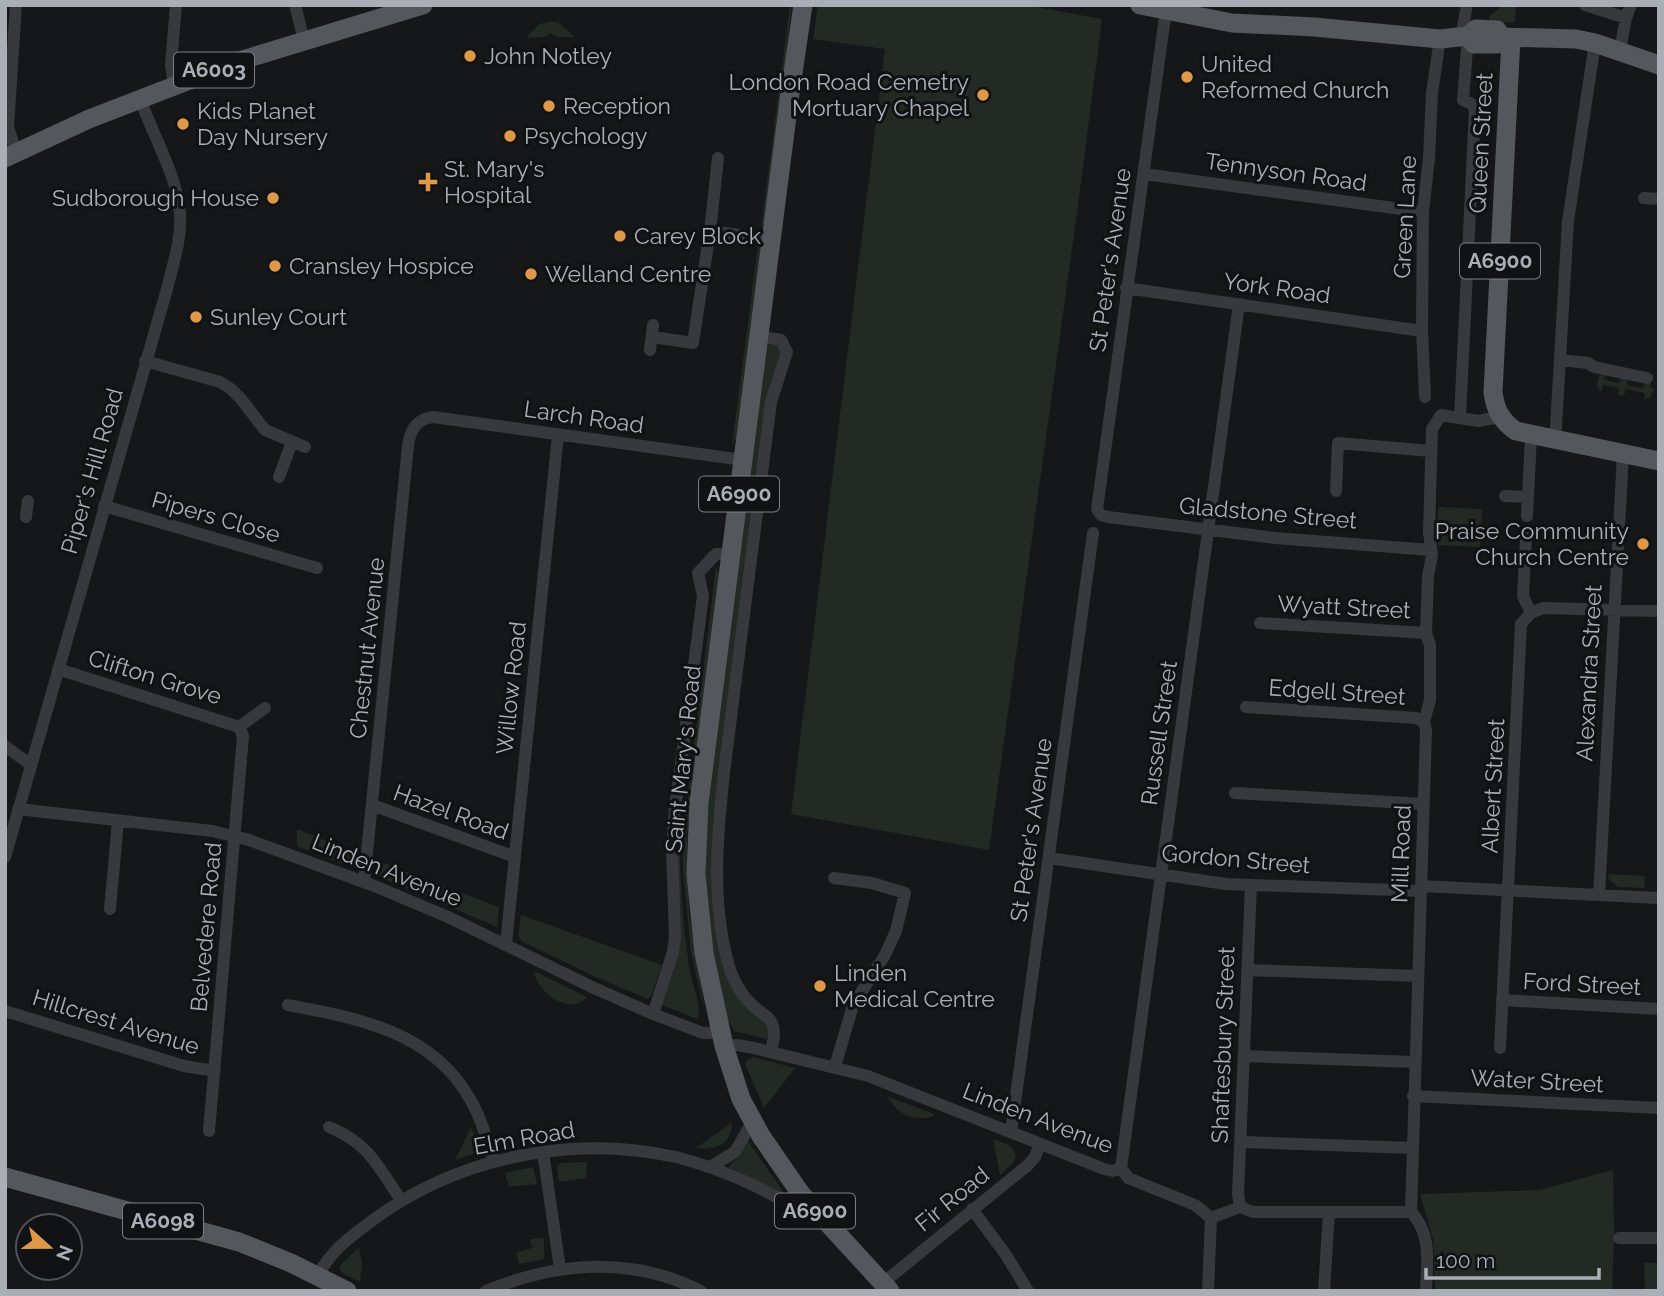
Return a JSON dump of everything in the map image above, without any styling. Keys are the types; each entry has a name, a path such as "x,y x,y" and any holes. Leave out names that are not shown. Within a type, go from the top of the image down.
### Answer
{"main road":[{"name":"Saint Mary's Road","path":"803,5 794,55 731,554 697,836 696,874 708,974 722,1040 731,1073 752,1122 814,1210 887,1287"},
{"path":"1140,5 1232,23 1314,27 1440,39 1465,37 1476,29 1497,30 1507,38 1576,39 1607,46 1659,65"},
{"name":"A6003","path":"11,155 140,98 239,61 415,6"},
{"name":"Queen Street","path":"1500,417 1494,404 1493,392 1507,38"},
{"path":"1500,417 1516,431 1531,436 1659,461"},
{"name":"A6098","path":"5,1177 239,1242 265,1251 347,1291"}],"street":[{"path":"11,155 8,127 10,25 16,5"},
{"path":"174,85 171,65 176,5"},
{"path":"295,5 304,40"},
{"path":"1467,5 1462,100 1472,104 1475,110 1460,417 1478,421 1500,417"},
{"path":"1553,440 1556,428 1568,221 1607,46 1626,18 1631,5"},
{"path":"1590,6 1626,18"},
{"name":"St Peter's Avenue","path":"1101,515 1097,509 1166,10"},
{"name":"Green Lane","path":"1424,397 1423,212 1432,93 1440,39"},
{"name":"Piper's Hill Road","path":"5,857 179,240 180,213 175,190 140,98"},
{"path":"652,337 693,343 718,158"},
{"name":"Tennyson Road","path":"1144,173 1423,212"},
{"path":"1643,198 1659,199"},
{"path":"710,231 771,239"},
{"name":"York Road","path":"1126,288 1422,329"},
{"name":"Russell Street","path":"1121,1168 1239,304"},
{"name":"Saint Mary's Road","path":"759,336 781,340 787,352 773,391 768,424 724,773 718,826 717,874 719,911 729,967 741,992 770,1019 774,1033 771,1052"},
{"path":"1560,360 1588,363 1594,367 1647,378"},
{"path":"145,361 220,382 242,399 265,430 305,447"},
{"name":"Mill Road","path":"1426,1291 1427,1240 1421,1222 1411,1212 1422,889 1424,722 1430,699 1430,645 1426,633 1427,581 1431,550 1429,502 1432,429 1441,415 1460,417"},
{"name":"Larch Road","path":"419,422 433,417 743,460"},
{"name":"Chestnut Avenue","path":"364,882 408,446 410,434 419,422"},
{"name":"Willow Road","path":"506,944 558,435"},
{"path":"1527,516 1531,436"},
{"path":"279,477 292,442"},
{"path":"1336,491 1338,443 1432,451"},
{"name":"Alexandra Street","path":"1599,895 1623,454"},
{"path":"1506,496 1528,497"},
{"path":"26,517 27,501"},
{"name":"Pipers Close","path":"103,506 317,568"},
{"name":"Gladstone Street","path":"1101,515 1275,538 1431,550"},
{"name":"St Peter's Avenue","path":"1011,1132 1093,533"},
{"path":"1525,538 1523,596 1531,613 1543,608 1659,611"},
{"name":"Saint Mary's Road","path":"653,1014 670,967 674,944 672,849 703,596 698,573 716,554 731,554"},
{"name":"Albert Street","path":"1500,1048 1521,626 1531,613"},
{"name":"Wyatt Street","path":"1260,623 1426,633"},
{"name":"Clifton Grove","path":"58,669 239,727"},
{"name":"Edgell Street","path":"1246,707 1416,718 1424,722"},
{"path":"239,727 265,708"},
{"name":"Belvedere Road","path":"209,1131 243,736 239,727"},
{"path":"5,746 31,765"},
{"path":"1235,793 1424,804"},
{"name":"Hazel Road","path":"372,805 515,858"},
{"name":"Linden Avenue","path":"18,809 212,831 235,836 364,882 448,917 594,988 703,1033 737,1045 868,1076 1104,1169 1114,1171 1121,1168 1128,1178 1195,1205 1211,1218"},
{"path":"110,909 118,821"},
{"name":"Gordon Street","path":"1049,858 1226,884 1509,890 1659,898"},
{"path":"834,878 872,883 905,893 896,931 885,955 853,1005 835,1067"},
{"name":"Shaftesbury Street","path":"1240,1207 1238,1194 1251,885"},
{"path":"1247,970 1418,976"},
{"name":"Ford Street","path":"1502,1000 1659,1009"},
{"path":"288,1005 373,1024 406,1037 426,1050 441,1063 471,1100 494,1161"},
{"name":"Hillcrest Avenue","path":"5,1011 184,1066 215,1071"},
{"path":"1244,1056 1415,1062"},
{"name":"Water Street","path":"1413,1096 1659,1108"},
{"path":"710,1167 735,1152 752,1122"},
{"path":"329,1127 362,1145 401,1200"},
{"path":"1241,1142 1412,1148"},
{"name":"Fir Road","path":"887,1287 972,1209 1028,1166 1040,1144"},
{"name":"Elm Road","path":"318,1276 334,1252 350,1237 401,1200 431,1185 494,1161 543,1152 585,1147 646,1152 710,1167 801,1209 814,1210"},
{"path":"543,1152 560,1269"},
{"path":"1208,1291 1211,1218 1240,1207 1252,1212 1411,1212"},
{"path":"972,1209 1006,1255 1028,1291"},
{"path":"1324,1291 1329,1212"},
{"path":"1619,1238 1659,1238"},
{"path":"486,1291 538,1272 596,1266 658,1274 701,1291"}],"shaded area":[{"path":"790,5 766,220 761,228"},
{"path":"818,5 1026,5 1102,19 989,850 791,814 885,49 813,39"},
{"path":"1503,5 1516,5 1515,22 1489,24 1489,16"},
{"path":"558,22 575,37 557,37 550,33 546,37 526,38 539,24"},
{"path":"758,245 761,251 737,436 732,446"},
{"path":"772,343 782,351 721,755 713,824 712,865 718,942 766,1023 769,1033 766,1039 734,1031 724,1012 707,918 704,821 766,346"},
{"path":"1605,374 1604,380 1619,383 1621,376 1628,378 1627,385 1643,388 1646,383 1651,383 1650,387 1654,388 1651,397 1644,400 1645,393 1626,389 1624,396 1618,395 1619,388 1603,385 1601,392 1597,387 1598,378"},
{"path":"1438,507 1482,509 1480,547 1438,545"},
{"path":"716,567 719,573 687,834 689,912 705,1014 691,952 683,869 683,834"},
{"path":"297,829 357,853 355,864 350,867 297,846"},
{"path":"680,839 684,926 691,977 699,1005 697,1019 662,1005 674,969 676,840"},
{"path":"378,861 499,907 497,927 377,876"},
{"path":"1608,874 1645,876 1644,888 1618,887 1609,880"},
{"path":"521,915 662,965 651,996 648,999 598,978 523,942 518,936"},
{"path":"534,971 587,997 572,1004 563,1003 547,994 536,979"},
{"path":"753,1057 795,1068 764,1108 745,1064"},
{"path":"887,1096 934,1116 919,1118 907,1115 896,1108"},
{"path":"732,1122 729,1136 722,1144 710,1148 696,1148"},
{"path":"471,1127 479,1150 455,1160"},
{"path":"993,1139 1011,1146 1016,1154 1014,1162 1000,1175"},
{"path":"748,1141 785,1196 728,1167 740,1156"},
{"path":"587,1162 586,1178 559,1182 557,1166 560,1163"},
{"path":"533,1167 537,1184 509,1187 505,1173"},
{"path":"1613,1170 1612,1291 1435,1291 1433,1239 1420,1194 1539,1190"},
{"path":"544,1238 544,1259 519,1264 516,1253 532,1248 530,1239"},
{"path":"359,1247 362,1264 360,1282 342,1273 339,1267"},
{"path":"1644,1263 1659,1263 1659,1291 1645,1291"}],"place":[{"name":"John Notley","path":"470,56"},
{"name":"United Reformed Church","path":"1187,77"},
{"name":"London Road Cemetry Mortuary Chapel","path":"983,95"},
{"name":"Reception","path":"549,106"},
{"name":"Kids Planet Day Nursery","path":"183,124"},
{"name":"Psychology","path":"510,136"},
{"name":"St. Mary's Hospital","path":"428,182"},
{"name":"Sudborough House","path":"273,198"},
{"name":"Carey Block","path":"620,236"},
{"name":"Cransley Hospice","path":"275,266"},
{"name":"Welland Centre","path":"531,274"},
{"name":"Sunley Court","path":"196,317"},
{"name":"Praise Community Church Centre","path":"1643,544"},
{"name":"Linden Medical Centre","path":"820,986"}]}
